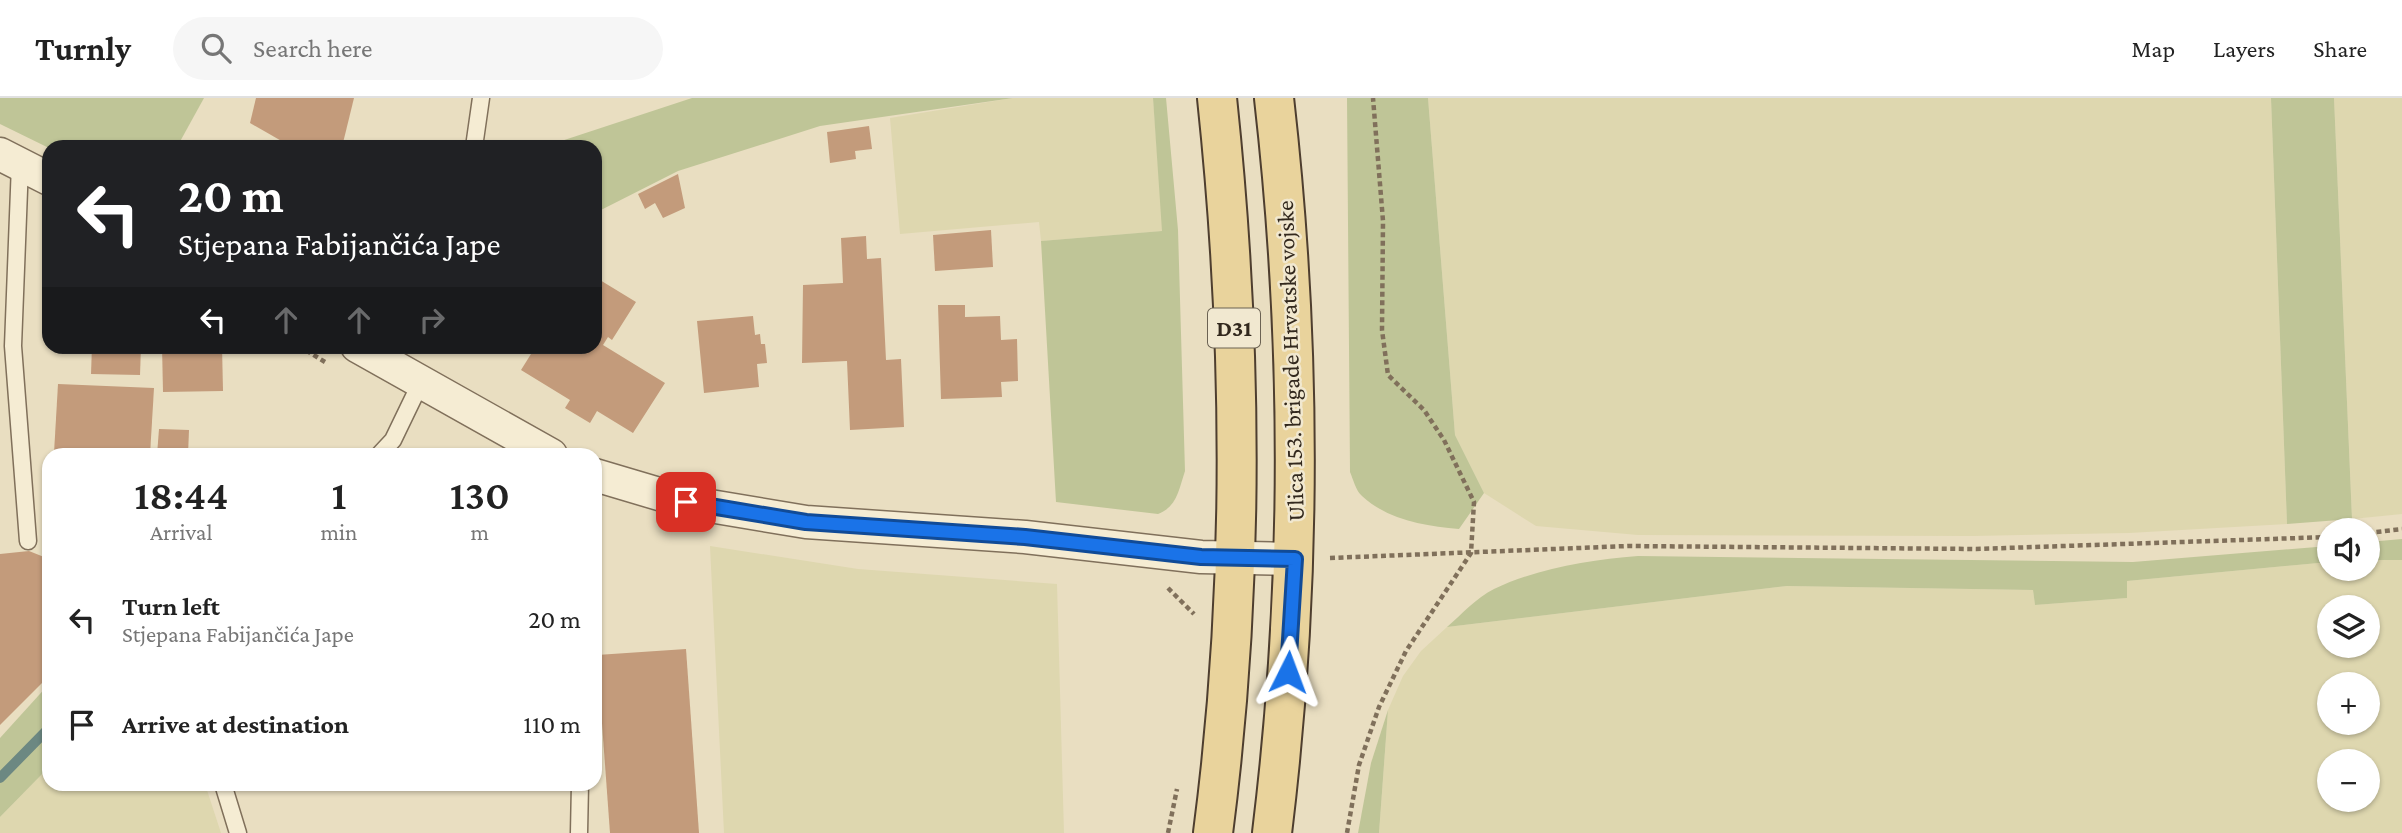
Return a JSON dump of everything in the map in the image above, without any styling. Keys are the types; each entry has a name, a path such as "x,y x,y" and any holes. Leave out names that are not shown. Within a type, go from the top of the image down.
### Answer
{"main road":[{"name":"D31","path":"1213,833 1228,718 1237,560 1237,382 1227,194 1217,98"},
{"name":"Ulica 153. brigade Hrvatske vojske","path":"1272,833 1285,723 1295,559 1294,373 1284,186 1274,98"}],"street":[{"path":"10,159 42,175"},
{"path":"375,354 420,384 533,448"},
{"path":"602,477 686,502 806,522 1025,537 1237,560 1295,559"}],"lane":[{"path":"475,140 481,98"},
{"path":"10,159 13,346 28,541"},
{"path":"386,448 393,440 420,384"},
{"path":"225,791 238,833"},
{"path":"579,833 580,791"}],"path":[{"path":"1348,833 1359,765 1379,708 1406,651 1471,554 1474,502 1444,440 1424,410 1388,375 1382,330 1383,221 1373,98"},
{"path":"2380,532 2402,529"},
{"path":"1295,559 1628,546 1976,549 2317,537"}],"shaded area":[{"path":"1013,98 1153,98 1163,231 1041,241 1039,222 900,234 890,118"},
{"path":"1428,98 2271,98 2287,524 2129,533 1973,536 1638,535 1536,526 1484,493 1455,435"},
{"path":"2334,98 2402,98 2402,514 2352,518"},
{"path":"710,546 858,569 1057,584 1064,833 724,833"},
{"path":"2380,560 2402,560 2402,833 1379,833 1388,710 1403,676 1421,651 1447,627 1787,586 2033,590 2035,605 2127,598 2127,581 2317,563 2317,581 2380,581"},
{"path":"42,774 42,791 207,791 221,833 0,833 0,817"}],"green space":[{"path":"0,98 204,98 181,140 42,140 42,145 0,124"},
{"path":"692,98 1013,98 820,126 678,171 602,209 602,140 564,140"},
{"path":"1153,98 1166,98 1178,230 1185,471 1173,502 1158,514 1056,502 1041,241 1162,231"},
{"path":"1347,98 1428,98 1455,435 1484,493 1459,529 1420,524 1383,511 1360,494 1350,472"},
{"path":"2271,98 2334,98 2352,518 2317,518 2317,522 2287,524"},
{"path":"2402,539 2402,560 2380,560 2380,541"},
{"path":"2317,547 2317,563 2127,581 2127,598 2035,605 2033,590 1787,586 1447,627 1481,597 1511,582 1564,566 1638,556 2133,562"},
{"path":"42,692 42,774 0,817 0,738"},
{"path":"1388,710 1379,833 1358,833 1371,763"}],"building":[{"path":"256,98 354,98 344,140 280,140 250,123"},
{"path":"869,126 872,149 855,151 856,159 830,163 827,132"},
{"path":"678,174 685,208 663,218 655,203 645,209 638,194"},
{"path":"991,230 993,267 935,271 933,235"},
{"path":"866,236 867,259 881,258 886,360 901,359 904,427 850,430 847,361 802,363 803,285 843,283 841,238"},
{"path":"602,281 636,302 612,340 608,337 603,345 665,383 633,433 597,411 590,423 565,408 570,400 521,370 531,354 602,354"},
{"path":"938,305 965,305 965,317 1000,316 1001,340 1017,339 1018,381 1001,382 1002,397 941,399"},
{"path":"753,316 755,335 760,334 761,344 765,344 767,363 757,364 759,387 704,393 697,321"},
{"path":"92,354 141,354 140,375 91,374"},
{"path":"162,354 222,354 223,391 163,392"},
{"path":"58,384 154,388 150,448 54,448"},
{"path":"159,429 189,430 188,448 158,448"},
{"path":"29,551 42,556 42,683 0,725 0,554"},
{"path":"686,649 699,833 610,833 602,723 602,655"}],"waterway":[{"path":"0,778 42,735"}],"route":[{"path":"686,502 806,522 1025,537 1237,560 1295,559 1288,672"}]}
